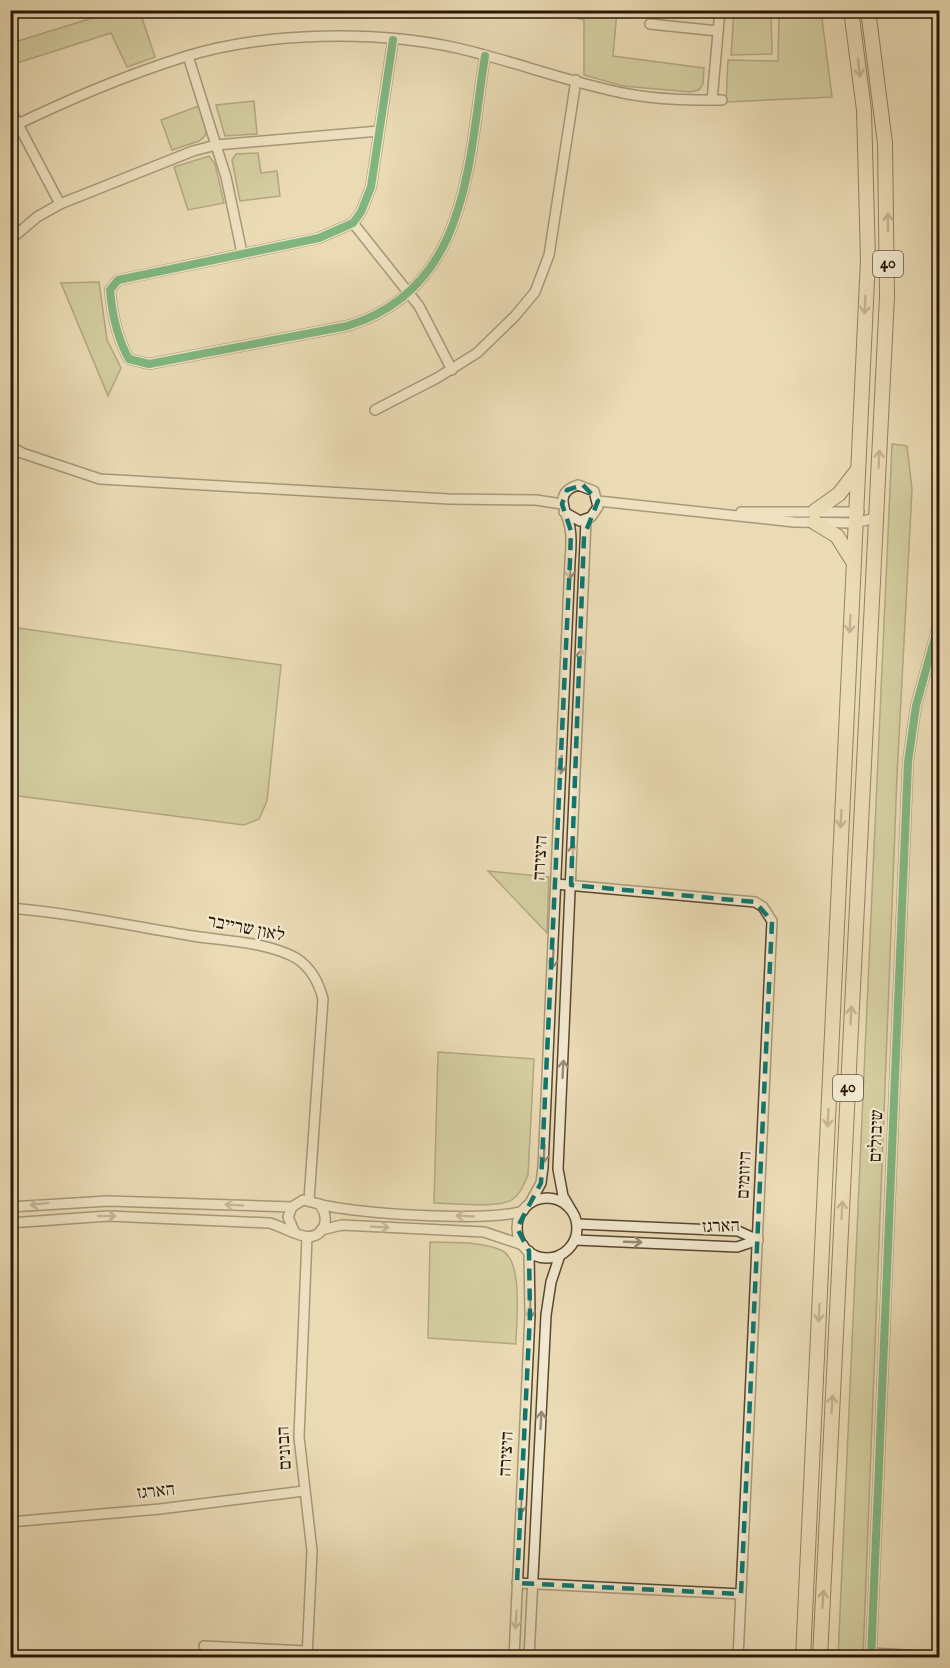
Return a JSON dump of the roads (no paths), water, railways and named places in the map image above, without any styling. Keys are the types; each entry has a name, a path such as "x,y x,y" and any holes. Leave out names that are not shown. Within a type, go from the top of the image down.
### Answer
{"highway":[{"name":"40","path":"803,1658 868,207 864,110 851,10"},
{"name":"40","path":"820,1658 884,371 888,216 885,142 868,10"},
{"path":"853,565 841,540 814,517 845,489 857,467"}],"street":[{"path":"14,127 85,93 188,56 253,43 304,38 354,37 439,45 630,94 717,100 720,10"},
{"path":"650,24 718,31"},
{"path":"393,40 371,187 361,212 353,223 320,238 124,278 113,284 110,290 113,314 123,349 129,359 149,364 347,326 374,315 408,291 444,250 457,218 485,56"},
{"path":"188,56 216,145 243,254"},
{"path":"375,410 452,370 491,340 526,304 542,279 549,255 576,80"},
{"path":"10,109 14,127 60,204"},
{"path":"10,240 37,217 60,204 193,151 216,145 380,131"},
{"path":"353,223 419,306 452,370"},
{"path":"10,446 21,453 100,479 441,499 536,500 563,504 574,520 586,520 595,513 598,501 594,491 584,485 572,487 563,504"},
{"path":"598,501 721,513 876,518"},
{"name":"היצירה","path":"530,1203 541,1184 543,1167 571,531 563,504"},
{"name":"היצירה","path":"570,1208 563,1196 558,1168 586,520"},
{"name":"שיבולים","path":"871,1655 908,762 916,706 939,619"},
{"name":"היוזמים","path":"556,884 755,902 763,907 772,921 738,1658"},
{"name":"לאון שרייבר","path":"10,908 282,951 298,960 311,972 320,987 323,999 309,1200"},
{"path":"10,1222 77,1217 149,1217 269,1223 308,1237 321,1230 342,1225 484,1232 543,1257 560,1255 574,1240 577,1224 570,1208 556,1199 538,1199 530,1203 523,1211 517,1228 526,1248"},
{"path":"295,1233 289,1223 292,1207 297,1202 309,1200 344,1210 484,1216 511,1215 523,1211"},
{"path":"10,1207 108,1201 292,1207"},
{"path":"319,1204 325,1219 321,1230"},
{"name":"הארגז","path":"577,1224 738,1231 758,1240"},
{"name":"הבונים","path":"307,1654 312,1551 299,1437 308,1237"},
{"name":"הארגז","path":"574,1240 737,1247 758,1240"},
{"name":"היצירה","path":"514,1658 530,1315 526,1248"},
{"name":"היצירה","path":"529,1658 546,1316 551,1282 560,1255"},
{"name":"הארגז","path":"10,1522 160,1509 304,1491"},
{"path":"518,1582 741,1594"},
{"path":"204,1646 307,1654"},
{"path":"871,1655 939,1657"}]}
